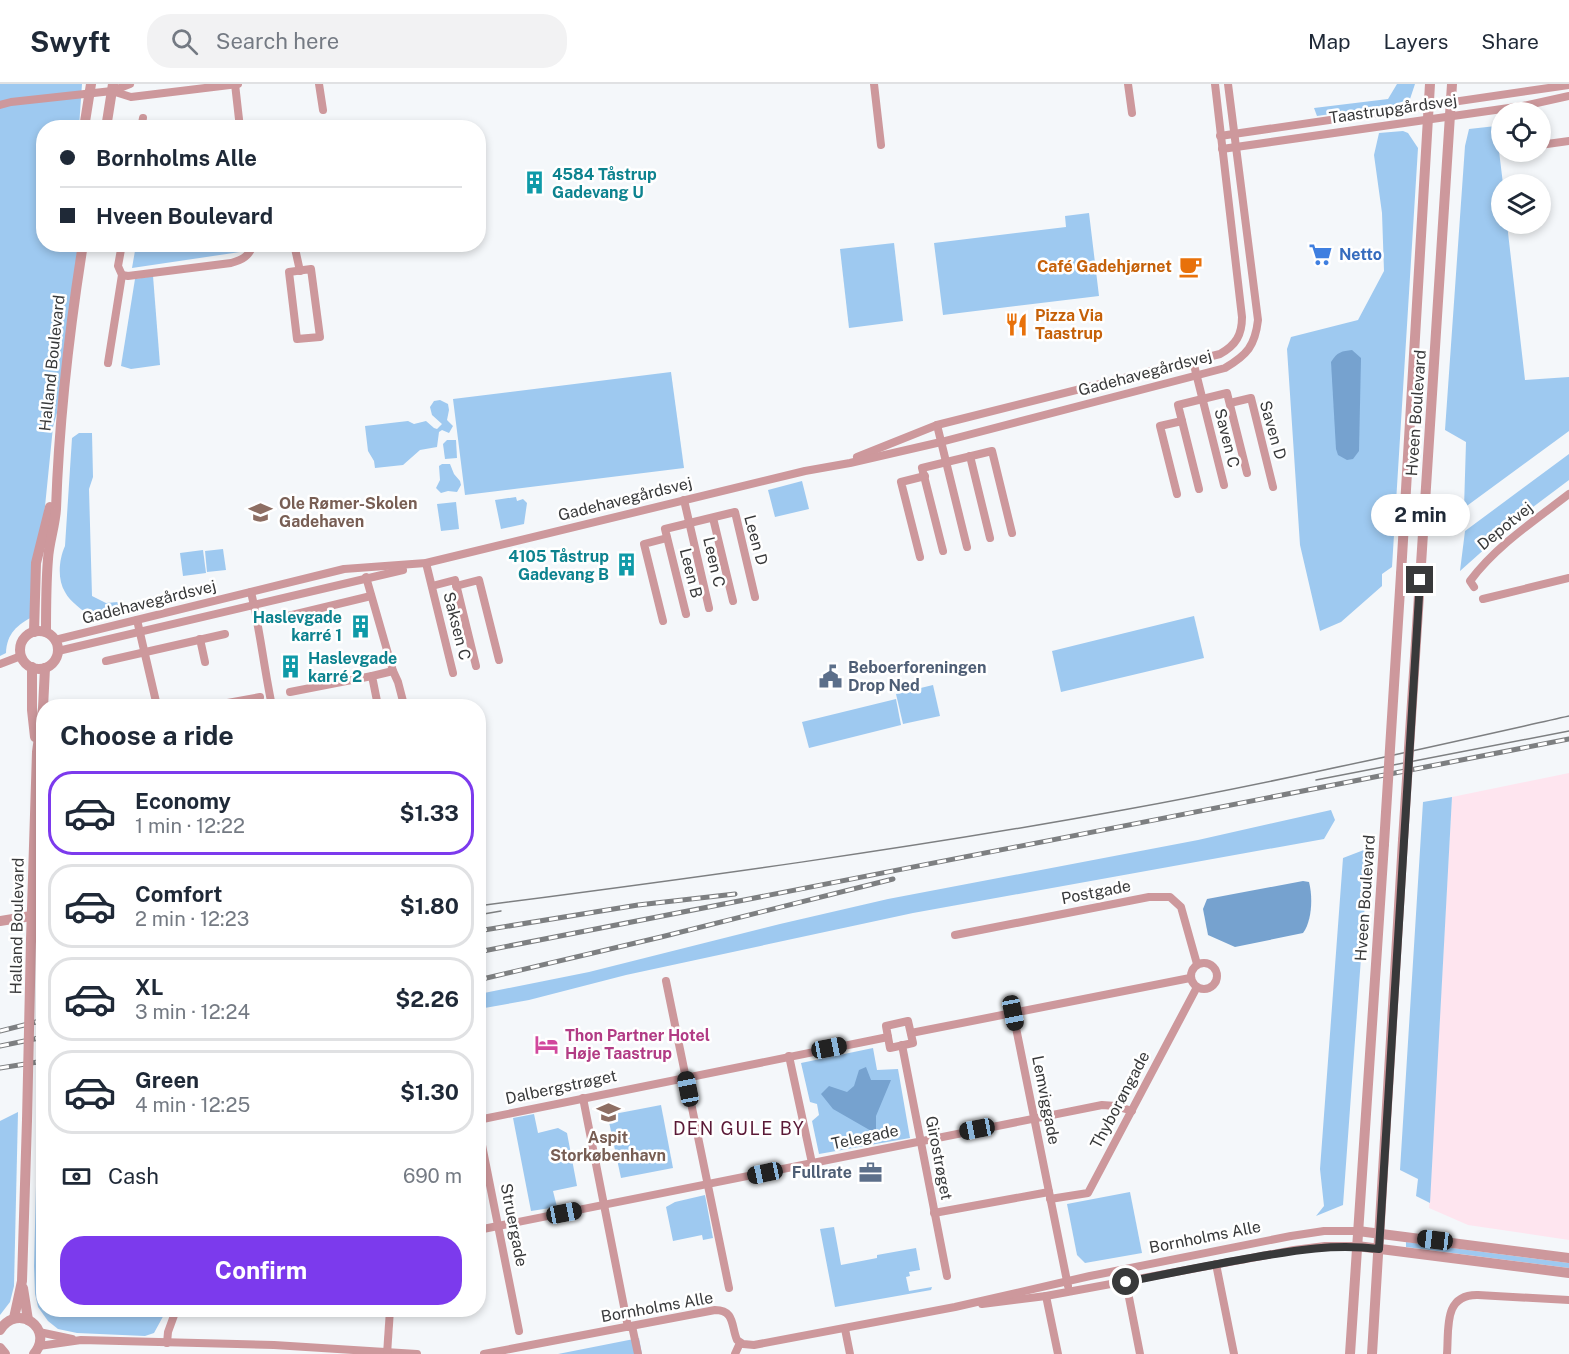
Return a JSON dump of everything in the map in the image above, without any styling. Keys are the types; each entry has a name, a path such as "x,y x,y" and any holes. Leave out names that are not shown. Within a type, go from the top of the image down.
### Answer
{"street":[{"path":"0,105 91,88 130,84"},
{"path":"112,87 131,97 236,84 239,120"},
{"path":"319,84 323,110"},
{"path":"874,84 881,145"},
{"path":"1128,84 1132,113"},
{"name":"Gadehavegårdsvej","path":"58,651 412,569 426,563 831,465 879,449 937,425 1220,354 1235,342 1242,327 1215,84"},
{"name":"Gadehavegårdsvej","path":"831,465 850,463 940,442 1196,376 1225,368 1240,359 1256,336 1258,320 1228,84"},
{"name":"Hveen Boulevard","path":"1350,1354 1384,844 1430,84"},
{"name":"Hveen Boulevard","path":"1372,1354 1452,84"},
{"name":"Taastrupgårdsvej","path":"1220,136 1569,85"},
{"path":"107,120 112,87"},
{"path":"85,120 91,88"},
{"name":"Taastrupgårdsvej","path":"1222,149 1551,101 1569,96"},
{"path":"1551,144 1569,141"},
{"name":"Halland Boulevard","path":"40,632 56,511 61,416 82,252"},
{"path":"108,363 122,275 118,266 121,252"},
{"path":"122,275 231,263 242,260 250,252"},
{"path":"296,252 300,271"},
{"path":"311,269 320,337 297,339 289,272 300,271 311,269"},
{"name":"Saven C","path":"1192,361 1224,485"},
{"name":"Saven D","path":"1202,399 1227,393 1247,473"},
{"name":"Saven D","path":"1230,403 1251,398 1273,487"},
{"path":"1199,489 1178,405 1202,399"},
{"path":"1177,494 1160,426 1182,421"},
{"path":"937,425 967,547"},
{"path":"943,551 922,468 945,462 992,451 1012,533"},
{"path":"970,456 990,538"},
{"path":"920,557 901,482 925,476"},
{"name":"Depotvej","path":"1474,587 1470,581 1483,564 1509,540 1569,494"},
{"name":"Leen C","path":"684,500 709,608"},
{"name":"Leen D","path":"689,523 735,512 755,597"},
{"path":"713,518 733,601"},
{"name":"Leen B","path":"686,614 665,529 689,523"},
{"name":"Leen B","path":"663,621 644,544 667,538"},
{"name":"Gadehavegårdsvej","path":"55,640 344,569 426,563"},
{"name":"Saksen C","path":"426,563 453,673"},
{"path":"366,578 403,699"},
{"path":"1483,599 1569,578"},
{"path":"432,586 454,580 476,666"},
{"path":"456,586 479,580 498,660"},
{"path":"251,592 271,699"},
{"path":"288,616 371,596"},
{"path":"136,620 155,699"},
{"path":"40,632 55,640 58,651 54,662 45,668 32,667 25,663 21,656 22,641 40,632"},
{"path":"106,661 225,634"},
{"path":"200,639 205,662"},
{"path":"0,664 21,656"},
{"name":"Halland Boulevard","path":"32,667 32,710 36,744"},
{"name":"Halland Boulevard","path":"43,699 45,668"},
{"path":"290,692 393,671"},
{"path":"372,676 377,699"},
{"path":"249,699 260,697"},
{"name":"Halland Boulevard","path":"14,1318 22,1281 36,782"},
{"name":"Postgade","path":"955,935 1149,897 1170,897 1182,907 1197,964"},
{"path":"0,921 31,916"},
{"path":"1209,963 1215,969 1217,975 1211,987 1204,989 1197,987 1190,978 1191,970 1197,964 1209,963"},
{"path":"911,1033 1190,978"},
{"path":"666,981 729,1288"},
{"name":"Thyborøngade","path":"1049,1196 1088,1193 1197,987"},
{"name":"Lemviggade","path":"1013,1013 1069,1292"},
{"path":"908,1022 911,1033 913,1043 890,1048 886,1026 908,1022"},
{"name":"Dalbergstrøget","path":"486,1118 888,1037"},
{"name":"Girostrøget","path":"902,1046 947,1276"},
{"path":"789,1056 812,1163"},
{"path":"583,1098 604,1205 638,1354"},
{"name":"Telegade","path":"486,1228 1102,1105 1132,1111"},
{"name":"Struergade","path":"486,1163 519,1330"},
{"path":"934,1213 1049,1196"},
{"name":"Bornholms Alle","path":"484,1354 721,1310 731,1316 735,1337 740,1342 754,1345 955,1307 1066,1281 1291,1236 1324,1231 1358,1231"},
{"path":"1358,1231 1569,1258"},
{"name":"Bornholms Alle","path":"955,1307 1046,1296 1325,1246 1357,1246"},
{"path":"1357,1246 1569,1273"},
{"path":"1216,1264 1234,1354"},
{"name":"Halland Boulevard","path":"22,1281 28,1320"},
{"path":"1126,1282 1140,1354"},
{"path":"1046,1296 1058,1354"},
{"path":"1447,1354 1450,1311 1464,1296 1569,1300"},
{"path":"167,1343 168,1332 174,1317"},
{"path":"387,1353 390,1317"},
{"path":"0,1330 5,1323 14,1318 28,1320 39,1332 36,1350 81,1340"},
{"path":"845,1329 850,1354"},
{"path":"39,1332 81,1340 274,1350 417,1354"},
{"path":"735,1354 740,1342"},
{"path":"152,1343 152,1354"},
{"path":"0,1348 4,1354"}],"shaded area":[{"path":"0,84 82,84 79,120 36,120 36,252 77,252 57,413 53,427 34,616 14,630 8,640 6,653 0,656"},
{"path":"1397,84 1415,84 1410,99 1393,105 1317,116 1314,108 1388,99"},
{"path":"1491,127 1491,162 1500,162 1502,174 1491,174 1491,234 1508,234 1525,380 1569,377 1569,431 1464,508 1466,442 1445,430 1465,146 1469,129"},
{"path":"1403,131 1408,133 1418,148 1392,567 1382,574 1382,586 1341,622 1320,631 1300,545 1287,349 1291,337 1358,320 1384,271 1382,213 1374,155 1379,133"},
{"path":"1089,213 1099,296 943,315 934,243 1066,227 1065,216"},
{"path":"894,243 903,321 849,328 840,249"},
{"path":"135,252 240,252 132,268"},
{"path":"153,276 160,365 131,369 121,366 135,279"},
{"path":"1352,350 1361,358 1359,451 1353,459 1347,460 1338,455 1336,449 1331,362 1340,353"},
{"path":"671,372 684,468 465,495 453,399"},
{"path":"440,400 448,404 447,420 453,426 449,433 442,430 439,432 437,447 420,450 403,465 375,468 368,451 365,426 408,421 414,424 426,421 437,429 442,424 432,415 430,407 434,401"},
{"path":"79,433 92,433 93,477 89,489 92,596 106,603 118,602 127,606 127,614 92,618 70,599 62,587 60,569 65,546 72,438"},
{"path":"447,440 456,440 457,458 445,459 443,444"},
{"path":"1569,454 1569,480 1525,513 1460,571 1465,531"},
{"path":"450,464 460,481 461,485 457,492 441,493 436,488 440,480 439,466"},
{"path":"802,481 809,509 775,517 768,490"},
{"path":"516,497 517,501 523,499 527,503 524,524 501,529 495,500"},
{"path":"456,502 459,529 441,531 437,504"},
{"path":"223,549 226,570 207,572 205,551"},
{"path":"203,550 206,573 183,576 180,553"},
{"path":"1194,616 1204,658 1061,692 1052,651"},
{"path":"933,685 940,716 903,724 896,694"},
{"path":"896,699 901,725 809,748 802,722"},
{"path":"1569,773 1569,1240 1468,1225 1429,1208 1452,797"},
{"path":"1452,797 1430,1203 1416,1196 1418,1179 1400,1170 1423,802"},
{"path":"1331,810 1335,820 1324,839 913,913 486,1008 486,993 589,972 888,899 1198,840"},
{"path":"1369,848 1343,1205 1316,1216 1324,1206 1320,1169 1343,858"},
{"path":"1303,881 1309,882 1311,902 1310,916 1303,933 1235,947 1208,935 1203,909 1207,899"},
{"path":"873,1048 877,1070 898,1069 910,1138 819,1154 812,1121 819,1115 817,1104 810,1102 801,1063"},
{"path":"866,1067 871,1080 891,1080 876,1116 876,1129 873,1132 833,1109 821,1094 829,1086 847,1092 854,1086 859,1070"},
{"path":"661,1105 673,1168 621,1178 609,1122 614,1114"},
{"path":"18,1112 14,1286 10,1302 0,1315 0,1121"},
{"path":"534,1114 538,1133 558,1128 567,1133 577,1186 553,1191 557,1207 531,1211 513,1118"},
{"path":"36,1186 36,1298 34,1266"},
{"path":"1130,1192 1142,1253 1085,1263 1077,1255 1067,1204"},
{"path":"705,1195 713,1238 703,1240 702,1235 673,1241 666,1207 675,1202"},
{"path":"834,1227 841,1265 916,1248 920,1270 909,1272 910,1276 906,1277 909,1291 932,1287 931,1290 835,1307 820,1229"},
{"path":"1406,1242 1569,1263 1569,1268 1406,1247"},
{"path":"45,1317 163,1317 154,1333 145,1336 77,1333 58,1329"},
{"path":"639,1338 642,1354 558,1354"}],"tram line":[{"path":"486,905 801,862 1043,824 1179,800 1569,716"},
{"path":"1316,780 1569,731"},
{"path":"486,914 501,911"}],"railway":[{"path":"486,950 1569,739"},
{"path":"486,978 893,879"},
{"path":"486,930 638,905 735,894"},
{"path":"0,1031 36,1022"},
{"path":"0,1046 36,1039"},
{"path":"0,1068 36,1062"}],"place":[{"name":"4584 Tåstrup Gadevang U","path":"534,183"},
{"name":"Netto","path":"1321,254"},
{"name":"Café Gadehjørnet","path":"1190,266"},
{"name":"Pizza Via Taastrup","path":"1017,324"},
{"name":"Ole Rømer-Skolen Gadehaven","path":"261,512"},
{"name":"4105 Tåstrup Gadevang B","path":"627,565"},
{"name":"Haslevgade karré 1","path":"360,626"},
{"name":"Haslevgade karré 2","path":"290,667"},
{"name":"Beboerforeningen Drop Ned","path":"830,676"},
{"name":"Thon Partner Hotel Høje Taastrup","path":"547,1044"},
{"name":"Aspit Storkøbenhavn","path":"608,1112"},
{"name":"Fullrate","path":"870,1172"}],"district":[{"name":"DEN GULE BY","path":"739,1128"}],"route":[{"path":"1126,1282 1294,1250 1325,1246 1379,1249 1420,580"}]}
